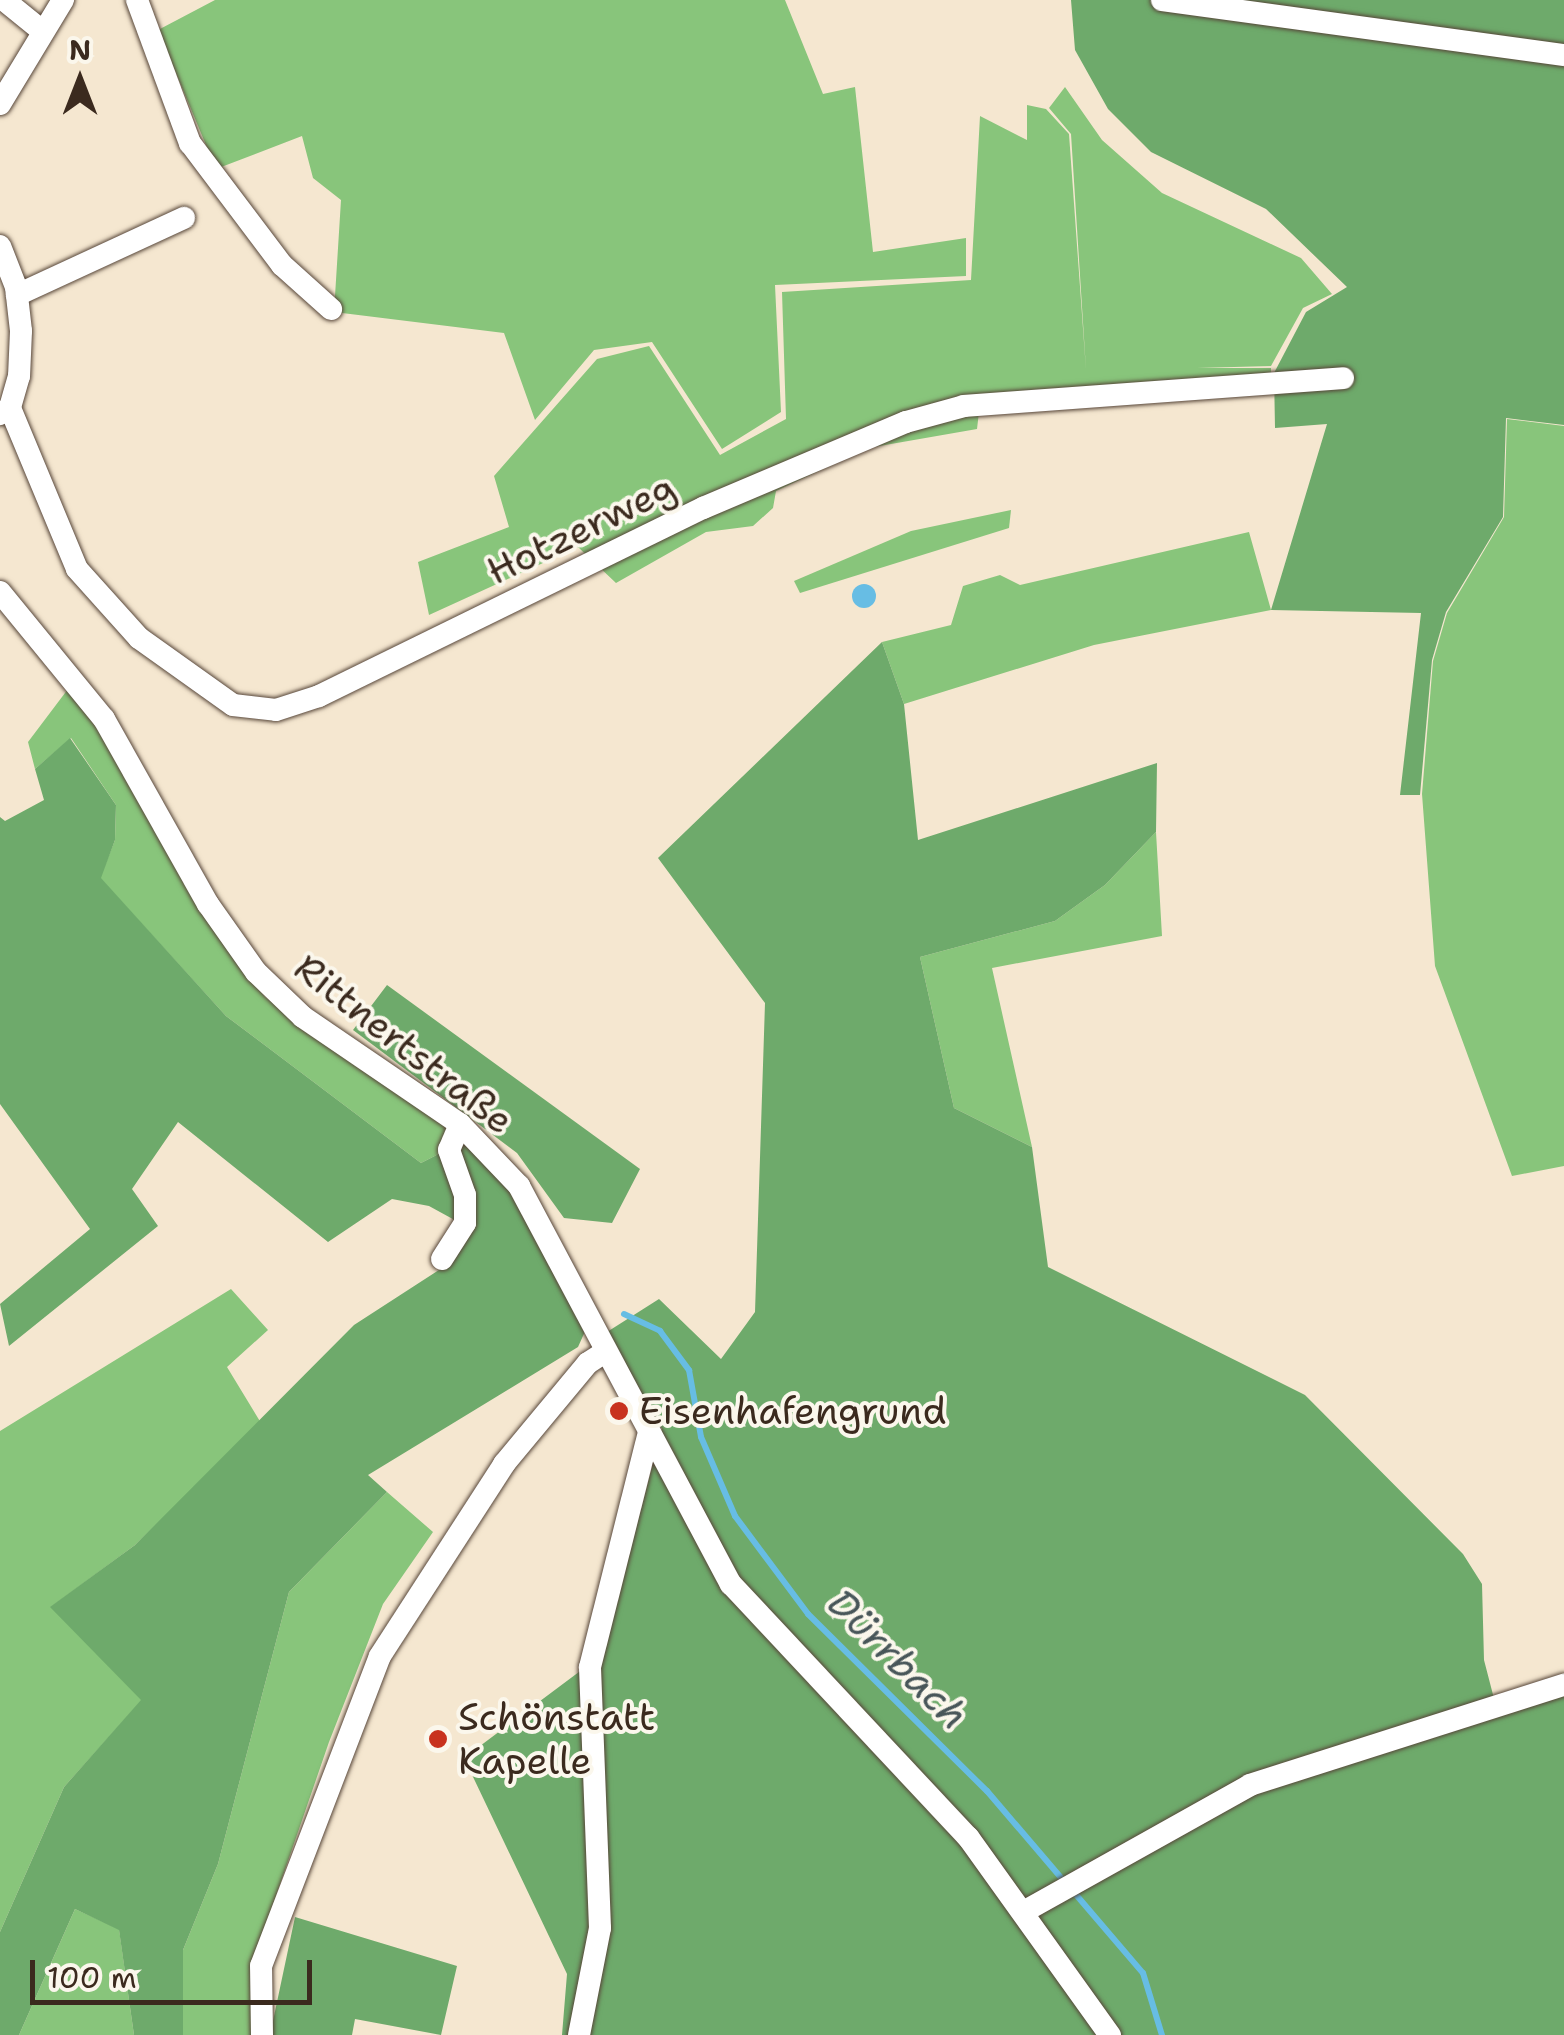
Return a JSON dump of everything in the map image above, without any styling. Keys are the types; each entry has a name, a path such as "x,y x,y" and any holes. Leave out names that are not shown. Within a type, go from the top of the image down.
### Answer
{"street":[{"path":"4,0 41,30"},
{"path":"0,104 41,30 63,0"},
{"path":"137,0 190,143 282,265 331,309"},
{"path":"1162,0 1564,55"},
{"path":"17,295 184,218"},
{"path":"0,246 17,295 19,376 5,411"},
{"name":"Hotzerweg","path":"5,411 77,570 139,638 234,705 276,710 319,696 703,508 906,422 964,406 1343,378"},
{"name":"Rittnertstraße","path":"0,592 104,719 208,904 256,972 304,1016 460,1124 519,1186 713,1557 758,1618 968,1837 1026,1910 1110,2035"},
{"path":"442,1259 465,1223 465,1195 449,1150 460,1124"},
{"path":"262,2035 261,1966 380,1656 504,1464 588,1363 605,1352"},
{"path":"579,2035 600,1928 590,1667 648,1436"},
{"path":"1026,1910 1250,1785 1564,1685"}],"green space":[{"path":"215,0 785,0 823,94 855,87 873,252 966,238 966,276 775,285 781,412 722,449 652,342 594,350 535,420 504,333 334,312 341,200 313,178 302,136 216,169 158,30"},
{"path":"1071,0 1564,0 1564,425 1506,418 1503,517 1446,612 1432,660 1420,795 1400,795 1421,613 1271,610 1327,424 1275,428 1274,373 1306,312 1347,287 1266,209 1151,152 1108,109 1075,50"},
{"path":"1065,87 1102,140 1162,193 1301,258 1332,294 1303,308 1271,366 1197,368 1271,368 1271,380 981,395 977,429 868,448 776,491 773,508 753,526 706,532 616,583 578,547 429,615 418,562 509,527 494,476 597,359 649,346 720,455 786,419 782,292 971,280 980,116 1027,140 1027,105 1046,109 1069,134 1086,370 1071,134 1049,108"},
{"path":"1507,419 1564,426 1564,1166 1512,1176 1435,966 1422,794 1433,661 1447,613 1504,517"},
{"path":"1011,510 1009,528 800,593 794,581 911,531"},
{"path":"1249,532 1271,610 1094,645 904,704 882,642 951,625 963,586 1000,575 1020,585"},
{"path":"882,642 904,704 918,840 1157,763 1156,832 1105,885 1055,921 920,957 954,1108 1032,1147 1048,1267 1305,1395 1463,1554 1482,1584 1484,1660 1498,1714 1564,1692 1564,2035 562,2035 567,1974 464,1758 603,1654 662,1429 607,1332 659,1299 721,1359 755,1312 765,1003 658,858"},
{"path":"68,689 110,747 228,951 265,997 464,1141 421,1163 226,1016 100,878 115,840 116,805 71,738 35,769 28,742"},
{"path":"70,738 116,805 115,840 101,878 226,1016 421,1163 464,1141 506,1182 587,1327 578,1347 368,1475 387,1492 289,1592 218,1864 183,1950 183,2035 134,2035 119,1930 75,1909 19,2035 0,2035 0,1932 64,1787 141,1700 50,1607 135,1545 354,1325 442,1268 471,1229 429,1206 392,1199 328,1242 178,1122 132,1189 158,1226 9,1346 0,1304 90,1229 0,1104 0,817 5,821 44,800 35,769"},
{"path":"1156,832 1162,936 992,968 1032,1147 954,1108 920,957 1055,921 1105,885"},
{"path":"387,985 640,1169 612,1223 564,1218 517,1153 353,1030"},
{"path":"231,1289 268,1330 227,1367 261,1423 135,1545 51,1607 142,1700 64,1787 0,1932 0,1431"},
{"path":"387,1492 433,1532 383,1604 329,1742 258,1948 257,2035 183,2035 183,1950 218,1864 289,1592"},
{"path":"75,1909 119,1929 134,2035 19,2035"},
{"path":"295,1917 457,1966 441,2035 355,2019 352,2035 270,2035"}],"water":[{"path":"859,584 869,584 876,596 869,608 859,608 852,601 852,591"}],"waterway":[{"name":"Dürrbach","path":"624,1314 660,1331 689,1370 701,1437 735,1516 808,1614 987,1791 1064,1881"},
{"name":"Dürrbach","path":"1072,1890 1143,1973 1162,2035"}],"place":[{"name":"Eisenhafengrund","path":"619,1411"},
{"name":"Schönstatt Kapelle","path":"438,1739"}]}
